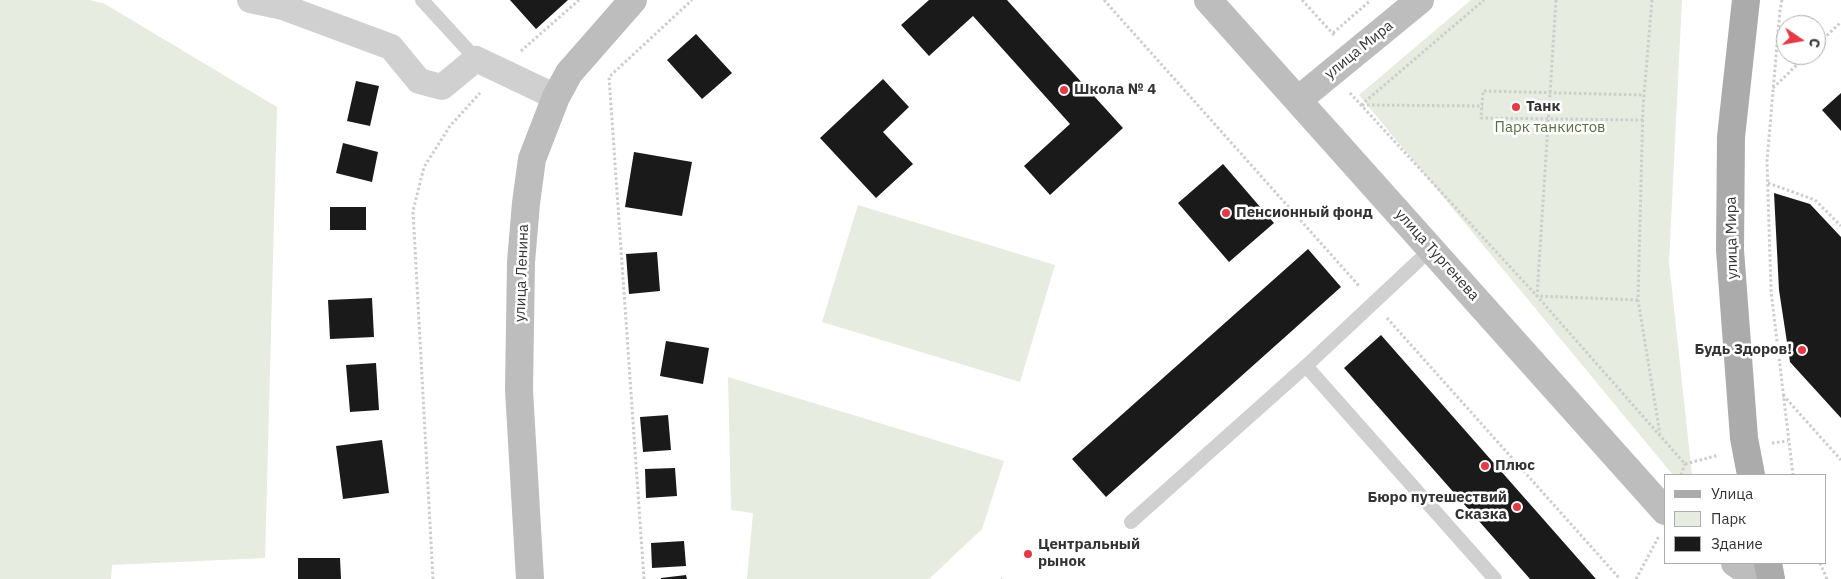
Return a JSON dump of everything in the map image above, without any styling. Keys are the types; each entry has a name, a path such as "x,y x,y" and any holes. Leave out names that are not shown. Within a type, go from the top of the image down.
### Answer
{"main road":[{"name":"улица Ленина","path":"530,579 519,390 521,262 532,159 556,97 570,73 633,0"},
{"name":"улица Тургенева","path":"1208,0 1431,249 1663,521"},
{"name":"улица Мира","path":"1298,100 1420,0"},
{"name":"улица Мира","path":"1746,0 1731,137 1730,250 1744,438 1751,474"},
{"path":"1736,564 1758,579"},
{"path":"1768,564 1771,579"}],"street":[{"path":"250,0 283,7 391,47 419,81 442,87 476,59 556,97"}],"lane":[{"path":"422,0 476,59"},
{"path":"1131,522 1306,366 1431,249"},
{"path":"1306,366 1495,579"}],"path":[{"path":"434,579 413,211 424,167 450,126 500,70 578,0"},
{"path":"644,579 609,77 692,0"},
{"path":"1332,33 1371,0"},
{"path":"1361,105 1484,0"},
{"path":"1537,296 1556,0"},
{"path":"1652,0 1644,94 1638,300 1660,435"},
{"path":"1782,0 1767,161 1771,290 1793,474"},
{"path":"1826,36 1841,22"},
{"path":"1773,88 1797,65"},
{"path":"1643,120 1481,118 1483,91 1644,94"},
{"path":"1361,105 1483,106"},
{"path":"1361,105 1537,296 1660,435 1685,464 1682,474"},
{"path":"1768,184 1815,200 1841,226"},
{"path":"1537,296 1638,300"},
{"path":"1783,395 1841,460"},
{"path":"1636,579 1663,521"},
{"path":"1820,564 1827,579"}],"green space":[{"path":"0,0 90,0 105,4 277,107 265,558 112,565 111,579 0,579"},
{"name":"Парк танкистов","path":"1471,0 1682,0 1669,262 1692,474 1672,474 1359,95"},
{"path":"858,205 1055,265 1020,382 822,322"},
{"path":"728,377 1004,461 982,529 929,579 747,579 753,513 731,510"}],"building":[{"path":"510,0 568,0 536,29"},
{"name":"Школа № 4","path":"929,0 1007,0 1123,128 1050,195 1024,166 1070,124 973,16 929,56 901,25"},
{"path":"696,34 732,73 702,99 667,60"},
{"path":"883,79 909,107 883,132 913,164 876,198 820,138"},
{"path":"356,81 379,86 370,126 347,121"},
{"path":"1841,93 1841,131 1822,110"},
{"path":"343,143 378,152 372,182 336,173"},
{"path":"634,152 692,162 682,216 625,207"},
{"name":"Пенсионный фонд","path":"1223,164 1274,223 1229,262 1178,203"},
{"path":"1774,193 1810,204 1841,237 1841,418 1790,362 1779,290"},
{"path":"330,207 366,207 366,230 330,230"},
{"path":"1308,249 1341,287 1106,497 1072,459"},
{"path":"657,252 660,291 629,294 626,254"},
{"path":"372,298 374,337 330,339 328,300"},
{"path":"1381,335 1596,579 1530,579 1344,368"},
{"path":"666,341 709,348 703,384 660,376"},
{"path":"376,363 379,410 350,412 346,365"},
{"path":"668,415 671,450 643,452 640,417"},
{"path":"382,440 389,493 343,499 336,446"},
{"path":"675,468 677,496 646,498 645,469"},
{"path":"684,541 686,566 652,568 651,543"},
{"path":"298,558 340,558 341,579 298,579"},
{"path":"686,575 687,579 661,579 661,578"}],"place":[{"name":"Школа № 4","path":"1064,90"},
{"name":"Танк","path":"1516,107"},
{"name":"Пенсионный фонд","path":"1226,213"},
{"name":"Будь Здоров!","path":"1802,350"},
{"name":"Плюс","path":"1485,466"},
{"name":"Бюро путешествий Сказка","path":"1517,507"},
{"name":"Центральный рынок","path":"1028,554"}]}
